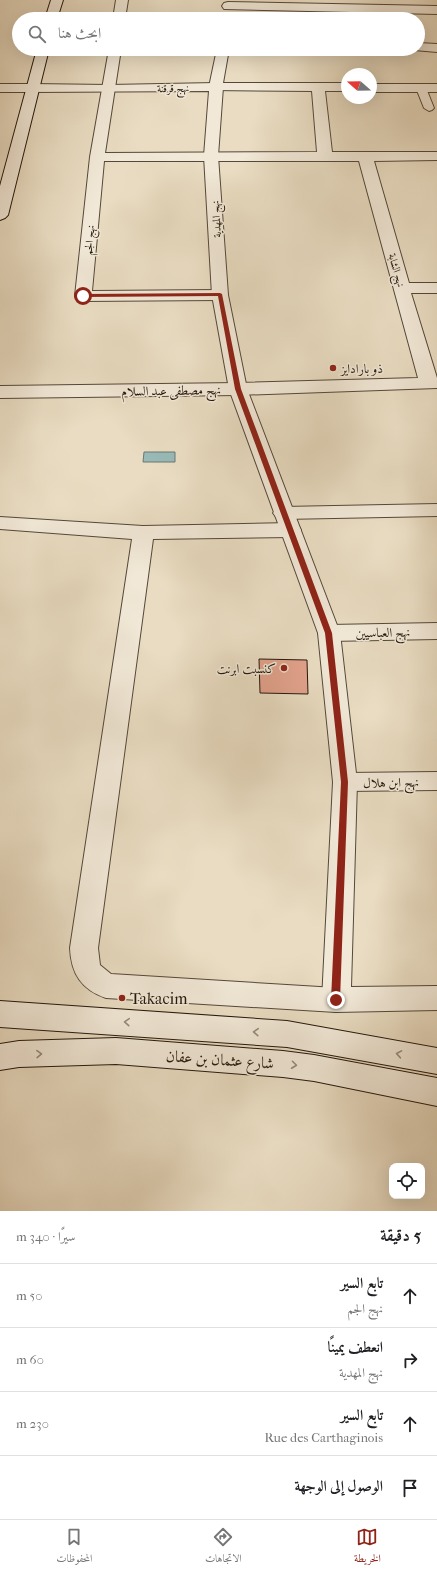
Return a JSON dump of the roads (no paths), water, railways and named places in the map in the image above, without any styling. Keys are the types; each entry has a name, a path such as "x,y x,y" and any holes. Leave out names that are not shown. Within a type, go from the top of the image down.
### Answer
{"street":[{"path":"53,12 57,0"},
{"path":"120,12 122,0"},
{"path":"228,3 437,10"},
{"path":"425,47 437,48"},
{"path":"0,215 40,56"},
{"name":"نهج الجم","path":"114,56 97,156 83,296 220,294"},
{"name":"نهج المهدية","path":"222,56 216,87 211,156 220,294 238,389 329,633 344,782 336,1000"},
{"path":"318,87 325,156"},
{"name":"نهج قرقنة","path":"0,88 109,89 341,87"},
{"path":"377,88 437,88"},
{"path":"97,156 437,156"},
{"name":"نهج الشابة","path":"365,156 402,288 432,383"},
{"path":"402,288 437,288"},
{"name":"نهج مصطفى عبد السلام","path":"0,392 238,389 432,383"},
{"path":"0,523 143,533 437,510"},
{"path":"143,533 84,948 85,967 92,978 106,986 336,1000 437,998"},
{"name":"نهج العباسيين","path":"329,633 437,631"},
{"name":"نهج ابن هلال","path":"344,782 437,781"},
{"path":"0,1014 287,1034 437,1061"},
{"name":"شارع عثمان بن عفان","path":"0,1057 19,1054 116,1051 283,1064 314,1068 437,1092"}],"lane":[{"path":"421,88 429,108"}],"water":[{"path":"144,452 175,452 175,462 143,462"}],"place":[{"name":"ذو بارادايز","path":"333,368"},
{"name":"كنسبت ابرنت","path":"284,668"},
{"name":"Takacim","path":"122,998"}]}
